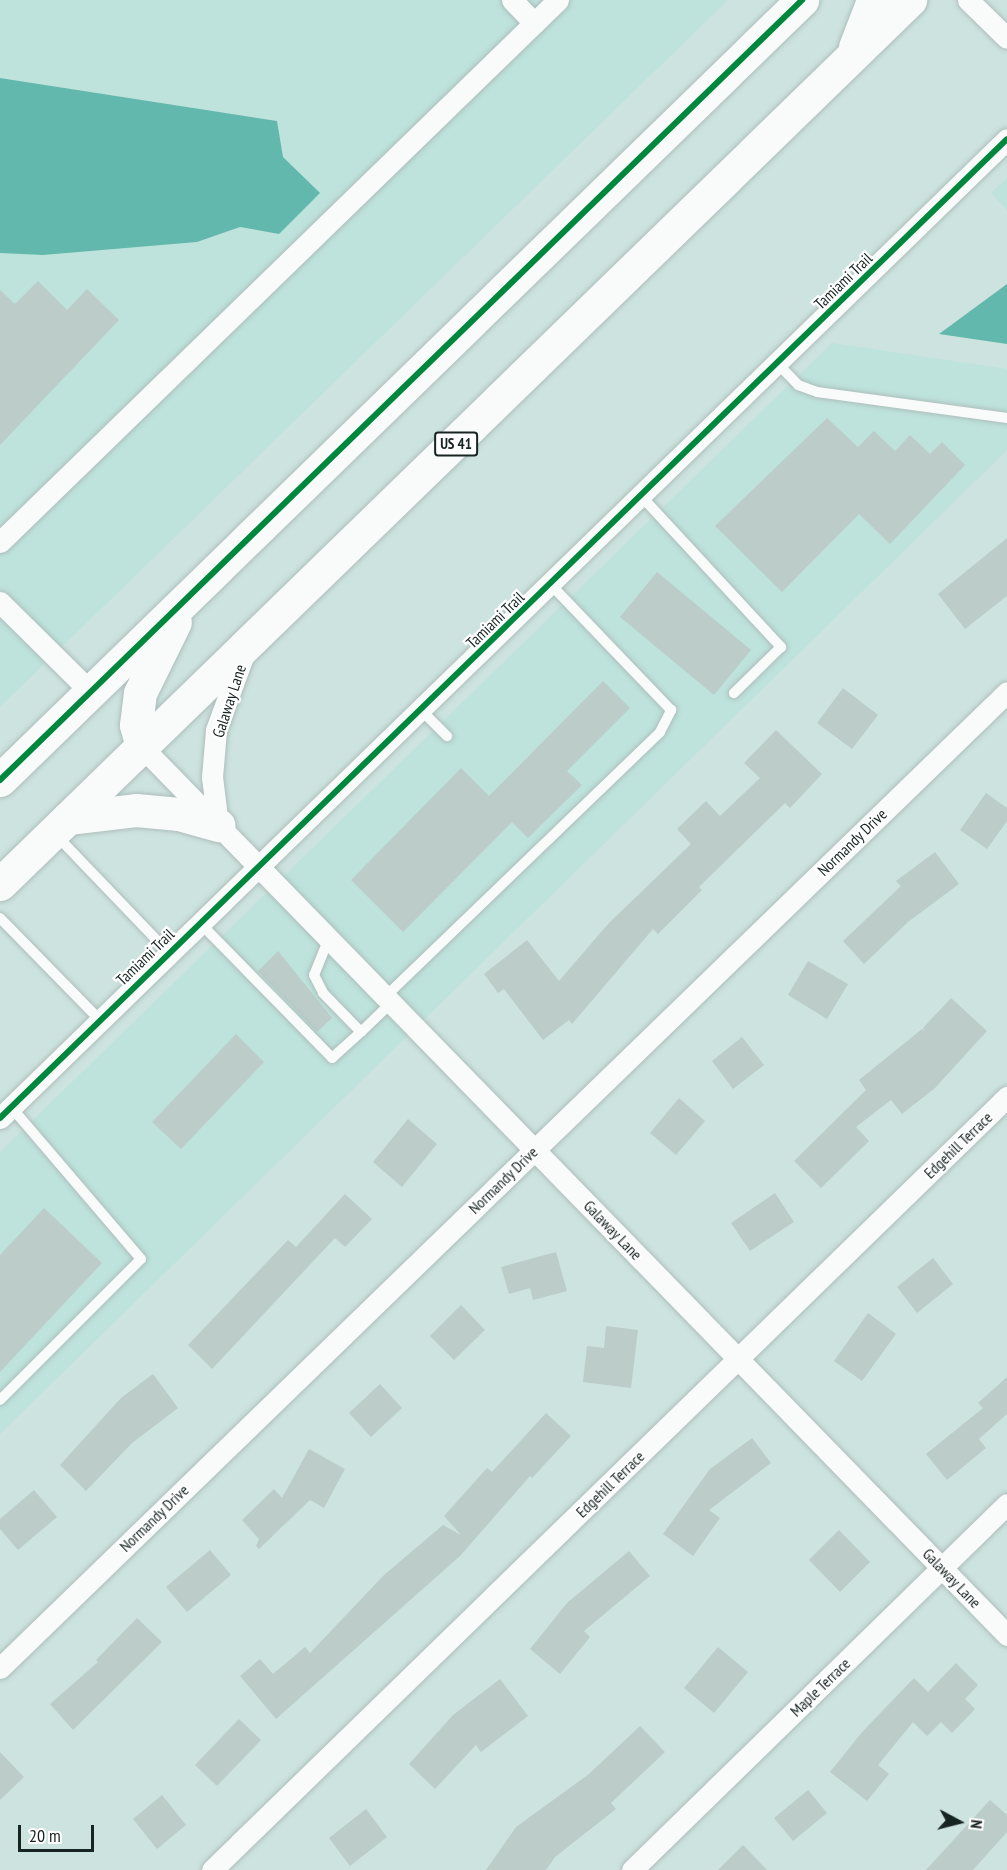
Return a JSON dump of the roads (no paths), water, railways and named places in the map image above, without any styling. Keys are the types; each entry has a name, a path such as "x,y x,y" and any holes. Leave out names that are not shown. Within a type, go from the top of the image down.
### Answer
{"main road":[{"path":"0,780 802,0"},
{"path":"849,59 873,0"},
{"name":"US 41","path":"0,885 246,649 910,0"},
{"path":"142,747 136,725 140,693 187,599"},
{"path":"61,825 136,810 179,814 218,825"}],"street":[{"path":"512,0 534,23"},
{"path":"0,542 558,0"},
{"path":"968,0 1007,38"},
{"name":"Tamiami Trail","path":"6,1112 642,497 1007,139"},
{"path":"0,602 91,692"},
{"name":"Galaway Lane","path":"218,825 212,777 216,730 246,649"},
{"name":"Normandy Drive","path":"0,1668 1007,692"},
{"name":"Galaway Lane","path":"142,747 1007,1635"},
{"name":"Edgehill Terrace","path":"212,1870 1007,1097"},
{"name":"Maple Terrace","path":"632,1870 1007,1504"}],"lane":[{"path":"778,363 798,385 817,392 1007,418"},
{"path":"642,497 781,647 734,693"},
{"path":"200,923 332,1059 361,1032 389,999 660,732 671,711 551,585"},
{"path":"421,710 447,736"},
{"path":"61,825 169,952"},
{"path":"0,918 100,1020"},
{"path":"329,938 314,975 323,993 361,1032"},
{"path":"0,1400 141,1259 6,1112"}],"water":[{"path":"0,78 277,121 283,157 320,193 279,234 240,227 197,242 43,255 0,253"},
{"path":"1007,284 1007,344 939,334"}]}
